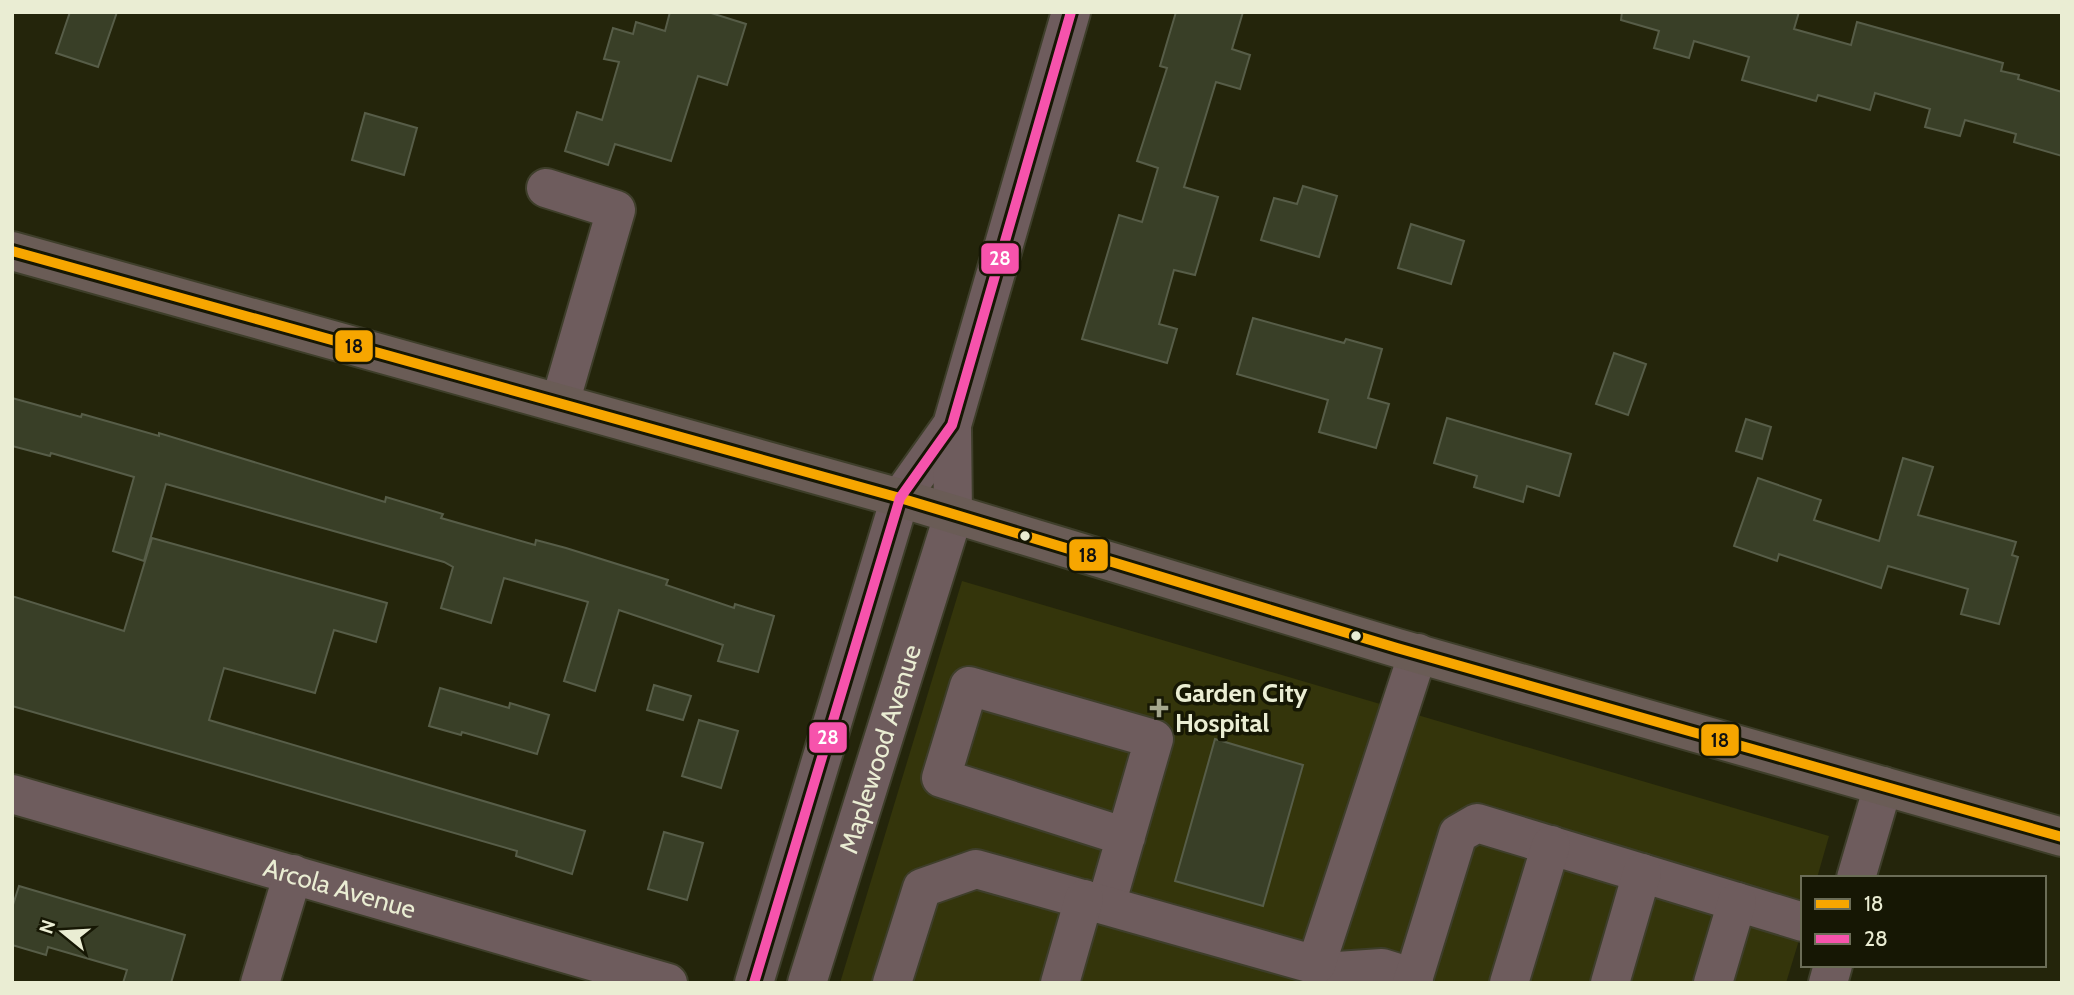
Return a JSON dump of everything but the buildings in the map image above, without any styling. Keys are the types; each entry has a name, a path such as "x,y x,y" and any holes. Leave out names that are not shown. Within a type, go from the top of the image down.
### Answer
{"main road":[{"path":"12,251 900,498 1418,653 2062,837"}],"street":[{"path":"952,425 1071,12"},
{"path":"546,188 616,210 560,403"},
{"name":"Maplewood Avenue","path":"754,983 900,498 952,425"},
{"name":"Maplewood Avenue","path":"807,983 953,516 952,425"},
{"path":"1329,973 1418,653"},
{"path":"1060,983 1126,837 1154,739 970,686 941,778 1126,837"},
{"path":"1857,876 1884,786"},
{"name":"Arcola Avenue","path":"12,794 668,983"},
{"path":"892,983 922,888 976,869 1329,973 1382,968 1413,981 1458,834 1477,823 1801,921"},
{"path":"1509,983 1551,845"},
{"path":"1610,983 1642,873"},
{"path":"260,983 293,874"},
{"path":"1713,983 1737,902"}],"shaded area":[{"name":"Garden City Hospital","path":"962,581 1829,836 1818,876 1801,876 1801,934 1786,983 840,983"}],"transit line":[{"name":"28","path":"754,983 900,498 952,425 1071,12"},
{"name":"18","path":"12,251 900,498 1397,648 2062,837"}],"place":[{"name":"Garden City Hospital","path":"1159,708"}]}
